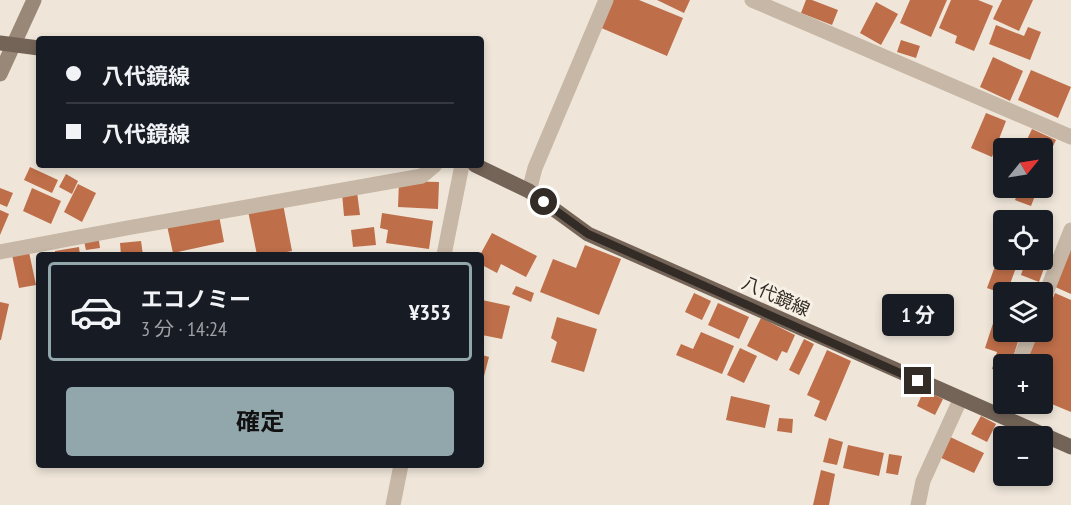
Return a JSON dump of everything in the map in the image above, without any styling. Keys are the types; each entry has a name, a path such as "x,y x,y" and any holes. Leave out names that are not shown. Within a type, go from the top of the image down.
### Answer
{"main road":[{"path":"7,44 36,48"},
{"name":"八代鏡線","path":"481,168 529,190 588,234 960,400 993,408"},
{"name":"八代鏡線","path":"1009,414 1071,447"}],"street":[{"path":"0,74 7,44 34,0"},
{"path":"529,190 535,168 606,0"},
{"path":"752,0 1071,137"},
{"path":"0,252 422,176 431,168"},
{"path":"445,252 461,168"},
{"path":"1050,282 1071,230"},
{"path":"918,505 922,481 960,400"},
{"path":"393,505 400,468"}],"building":[{"path":"611,0 639,0 683,18 667,56 599,27"},
{"path":"657,0 690,0 684,13"},
{"path":"806,0 838,10 832,25 801,13"},
{"path":"910,0 947,0 931,37 900,23"},
{"path":"951,0 978,0 993,6 974,51 955,43 957,36 939,28"},
{"path":"1002,0 1033,0 1019,31 993,19"},
{"path":"876,2 898,14 881,45 860,33"},
{"path":"996,25 1024,36 1028,27 1041,32 1030,60 989,44"},
{"path":"901,40 920,46 916,58 897,52"},
{"path":"993,57 1023,71 1010,101 980,87"},
{"path":"1031,70 1071,87 1058,118 1018,100"},
{"path":"986,113 1006,121 999,138 993,138 992,157 971,148"},
{"path":"1032,129 1052,138 1028,138"},
{"path":"30,167 58,180 52,193 24,180"},
{"path":"66,174 78,181 72,194 59,187"},
{"path":"399,181 439,182 438,209 398,207"},
{"path":"78,184 96,193 82,222 64,212"},
{"path":"0,188 13,193 7,207 0,204"},
{"path":"32,188 61,201 51,224 23,211"},
{"path":"357,192 360,215 344,216 342,193"},
{"path":"1016,198 1034,198 1031,206 1015,200"},
{"path":"283,204 292,251 256,252 248,211"},
{"path":"0,210 9,214 0,235"},
{"path":"218,210 224,242 173,252 166,221"},
{"path":"382,213 433,221 429,249 386,243 388,230 380,228"},
{"path":"374,227 376,245 353,247 351,230"},
{"path":"492,233 537,256 526,277 501,264 497,273 484,266 484,252 482,252"},
{"path":"98,234 100,248 86,250 83,237"},
{"path":"141,241 143,252 121,252 120,243"},
{"path":"1071,243 1071,294 1053,286"},
{"path":"585,245 621,259 599,315 540,292 553,259 576,268"},
{"path":"79,247 80,252 55,252"},
{"path":"29,252 36,285 19,288 12,255"},
{"path":"994,270 1015,270 1011,282 993,282 993,290 987,288"},
{"path":"1023,270 1043,270 1039,282 1021,275"},
{"path":"516,286 534,293 531,302 512,294"},
{"path":"694,293 711,301 702,320 685,312"},
{"path":"1055,293 1071,300 1071,412 1053,405 1053,354 1029,354 1035,342 1053,342 1053,298"},
{"path":"484,300 510,306 502,339 484,335"},
{"path":"0,302 9,304 1,340 0,340"},
{"path":"718,303 749,317 739,339 708,325"},
{"path":"557,317 597,329 584,372 551,362 557,342 551,338"},
{"path":"761,318 795,335 787,353 782,351 777,361 747,346"},
{"path":"993,323 993,342 1018,342 1014,354 996,354 997,352 985,348"},
{"path":"701,332 734,346 722,374 676,355 681,344 693,349"},
{"path":"804,339 814,344 799,375 789,370"},
{"path":"740,348 757,356 744,383 727,375"},
{"path":"827,350 851,361 826,421 814,416 820,401 807,395"},
{"path":"484,356 489,357 484,376"},
{"path":"924,390 943,399 935,415 917,406"},
{"path":"731,396 770,405 765,428 726,420"},
{"path":"981,416 996,424 987,442 971,434"},
{"path":"779,418 793,419 792,433 777,431"},
{"path":"946,435 984,453 974,473 937,456"},
{"path":"829,438 843,442 837,465 823,462"},
{"path":"848,445 884,453 879,476 843,468"},
{"path":"889,454 902,456 898,475 886,473"},
{"path":"821,470 835,474 829,505 813,505"}],"route":[{"path":"544,202 588,234 918,381"}]}
